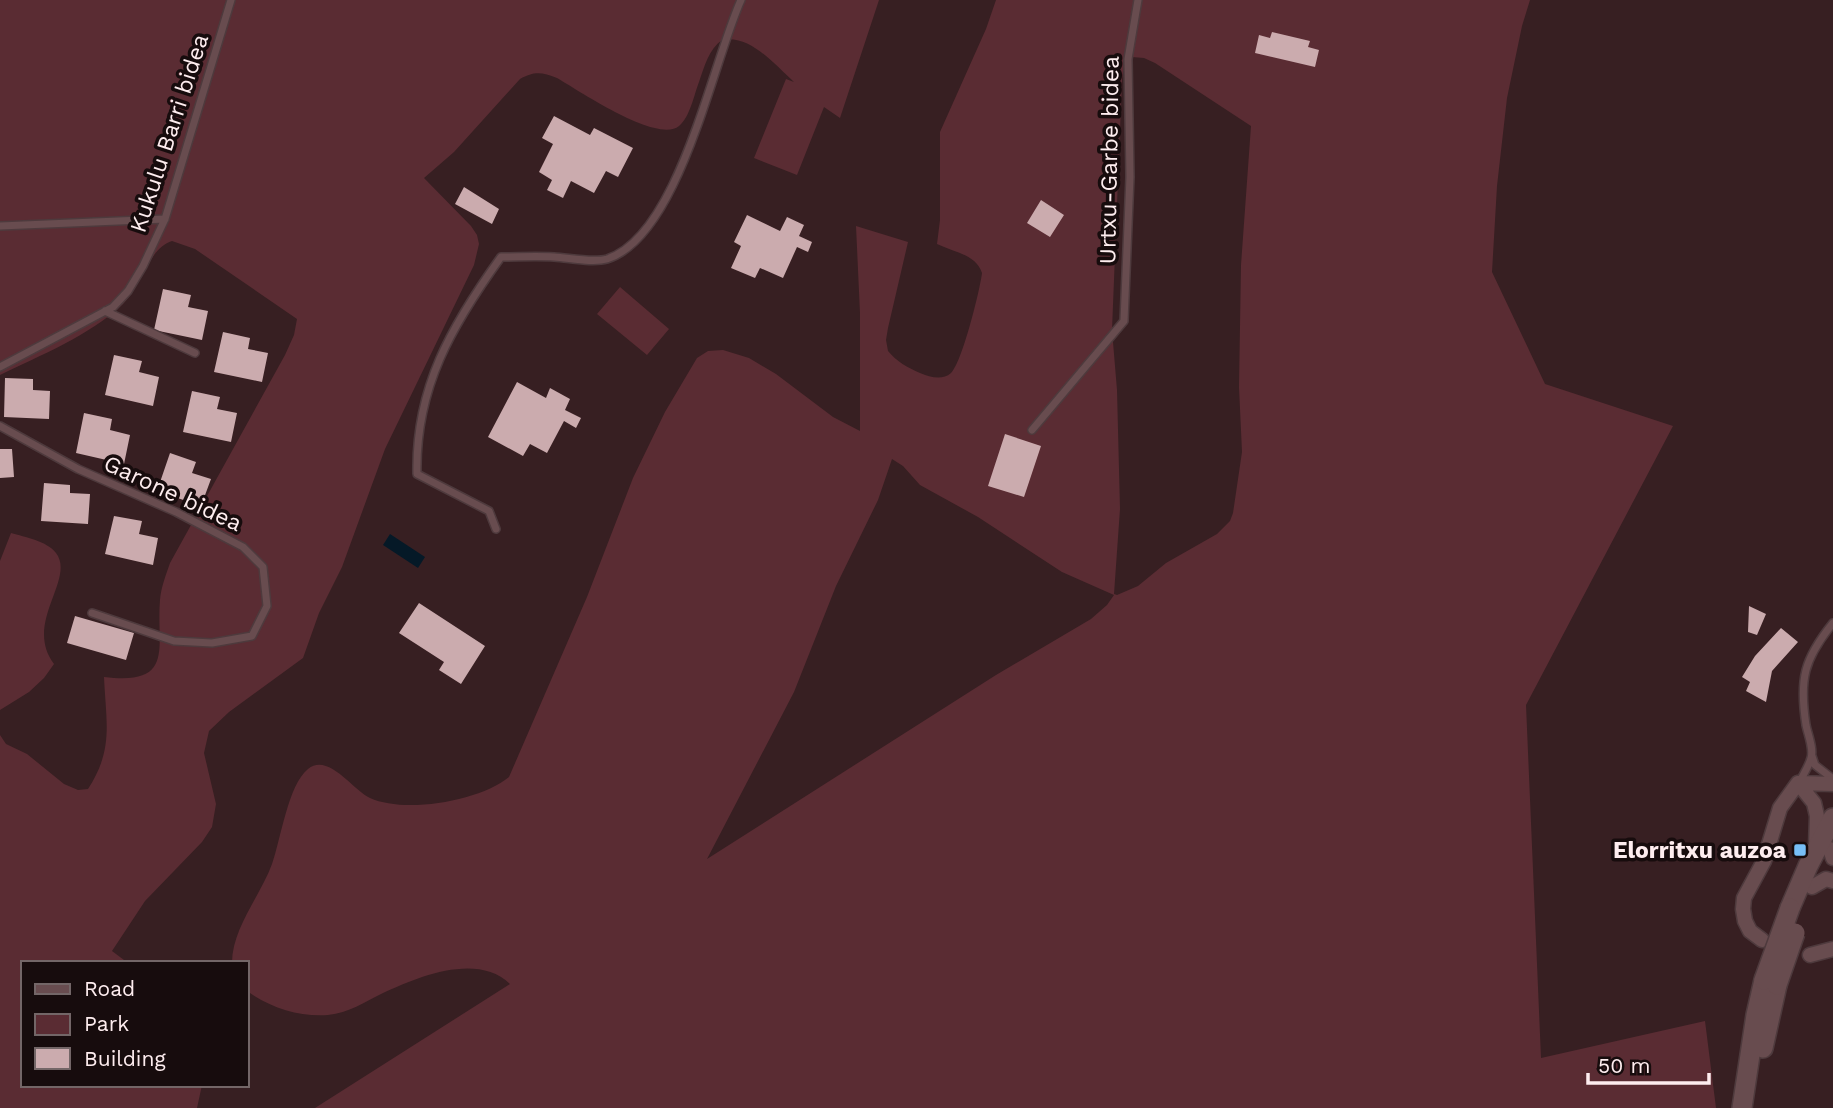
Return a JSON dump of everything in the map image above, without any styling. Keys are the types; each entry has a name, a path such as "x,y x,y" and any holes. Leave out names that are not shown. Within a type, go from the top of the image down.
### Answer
{"main road":[{"path":"1796,910 1812,887 1828,850 1833,818"},
{"path":"1742,1108 1754,1027 1796,910 1828,850"},
{"path":"1754,1108 1771,983"}],"street":[{"path":"1798,783 1833,781"},
{"path":"1798,783 1814,803 1828,850"},
{"path":"1762,940 1750,931 1745,921 1742,909 1744,898 1763,860 1780,808 1798,783"},
{"path":"1812,887 1826,879 1833,881"},
{"path":"1810,955 1833,949"}],"lane":[{"name":"Kukulu Barri bidea","path":"0,367 113,307 128,291 165,219 231,0"},
{"path":"496,530 489,511 416,474 416,447 429,388 445,345 469,302 501,257 605,260 622,251 647,230 669,193 708,97 728,28 741,0"},
{"name":"Urtxu-Garbe bidea","path":"1032,430 1124,321 1130,177 1128,58 1138,0"},
{"path":"0,226 165,219"},
{"path":"105,311 195,353"},
{"name":"Garone bidea","path":"0,426 78,469 176,512 243,547 263,567 267,606 252,636 212,643 174,641 92,613"},
{"path":"1833,622 1806,663 1803,687 1812,756 1815,765 1833,781"},
{"path":"1798,783 1812,756"}],"green space":[{"path":"0,0 879,0 840,118 824,107 797,175 754,158 786,79 794,82 761,52 732,39 722,40 710,53 689,112 679,126 668,130 636,122 557,78 534,74 520,79 454,152 424,178 477,235 479,244 474,265 385,449 342,567 319,613 303,658 229,712 209,731 204,753 216,804 212,827 202,842 145,901 112,951 125,961 21,961 21,1087 202,1087 197,1108 0,1108 0,735 6,744 27,754 64,784 78,790 88,789 102,761 105,748 107,722 104,677 127,678 143,675 152,669 158,660 161,595 170,563 285,355 294,335 297,319 195,249 172,241 157,251 129,297 110,315 64,344 0,375"},
{"path":"996,0 1530,0 1507,98 1497,186 1492,272 1545,384 1673,426 1526,705 1541,1058 1705,1021 1716,1108 315,1108 510,984 497,975 481,970 447,970 413,980 350,1010 328,1015 286,1010 248,992 248,961 232,961 233,950 242,924 272,864 290,799 301,777 308,769 324,765 370,798 385,803 422,805 480,793 509,777 587,597 633,478 665,412 697,358 708,351 723,350 749,358 776,374 833,417 860,431 860,313 856,226 908,242 888,328 888,351 902,364 932,377 940,378 951,373 965,341 982,273 975,262 963,254 937,244 940,220 940,132 986,29","holes":["1132,57 1144,58 1251,126 1241,265 1239,387 1242,452 1230,521 1217,534 1166,563 1138,586 1117,595 1114,594 1120,509 1117,390 1112,330 1122,79 1124,66","892,459 903,466 920,485 978,517 1062,572 1114,595 1091,619 996,675 707,859 794,692 836,586 878,500"]},
{"path":"620,287 669,329 647,355 597,314"},
{"path":"11,533 35,540 52,549 60,564 60,576 46,618 44,633 46,649 54,664 29,692 0,710 0,561"}],"water":[{"path":"390,534 425,557 418,568 383,545"}],"building":[{"path":"1272,32 1310,41 1308,47 1319,50 1315,67 1255,53 1259,35 1270,38"},
{"path":"554,116 590,135 594,128 633,148 618,177 606,171 594,193 571,181 563,198 547,190 552,180 539,172 553,144 542,138"},
{"path":"464,187 499,209 492,224 455,204"},
{"path":"1041,200 1064,215 1050,237 1027,223"},
{"path":"747,215 780,231 787,217 804,225 799,236 812,242 808,252 797,247 783,278 760,268 755,278 731,268 741,246 734,242"},
{"path":"163,289 191,295 188,307 208,311 202,340 154,330"},
{"path":"223,332 250,338 248,349 268,353 262,382 214,372"},
{"path":"114,355 142,361 139,372 159,377 153,406 105,395"},
{"path":"5,378 33,379 33,390 50,391 49,419 4,417"},
{"path":"517,382 546,398 550,388 570,399 565,410 581,418 576,428 564,421 547,453 530,444 523,456 488,437"},
{"path":"192,391 220,397 217,409 237,413 231,442 183,432"},
{"path":"84,413 112,419 110,430 130,435 124,464 76,453"},
{"path":"1005,434 1041,446 1024,497 988,486"},
{"path":"0,449 12,449 14,477 0,478"},
{"path":"170,453 196,462 192,473 211,479 201,506 157,491"},
{"path":"44,483 70,485 70,493 90,494 88,524 41,521"},
{"path":"114,516 142,521 139,534 158,538 153,565 105,554"},
{"path":"419,603 485,646 461,684 439,670 444,662 399,633"},
{"path":"1749,606 1766,614 1757,635 1748,632"},
{"path":"75,616 134,633 126,660 67,643"},
{"path":"1781,628 1798,642 1772,671 1766,702 1746,691 1750,682 1742,677 1755,656"}],"place":[{"name":"Elorritxu auzoa","path":"1800,850"}]}
